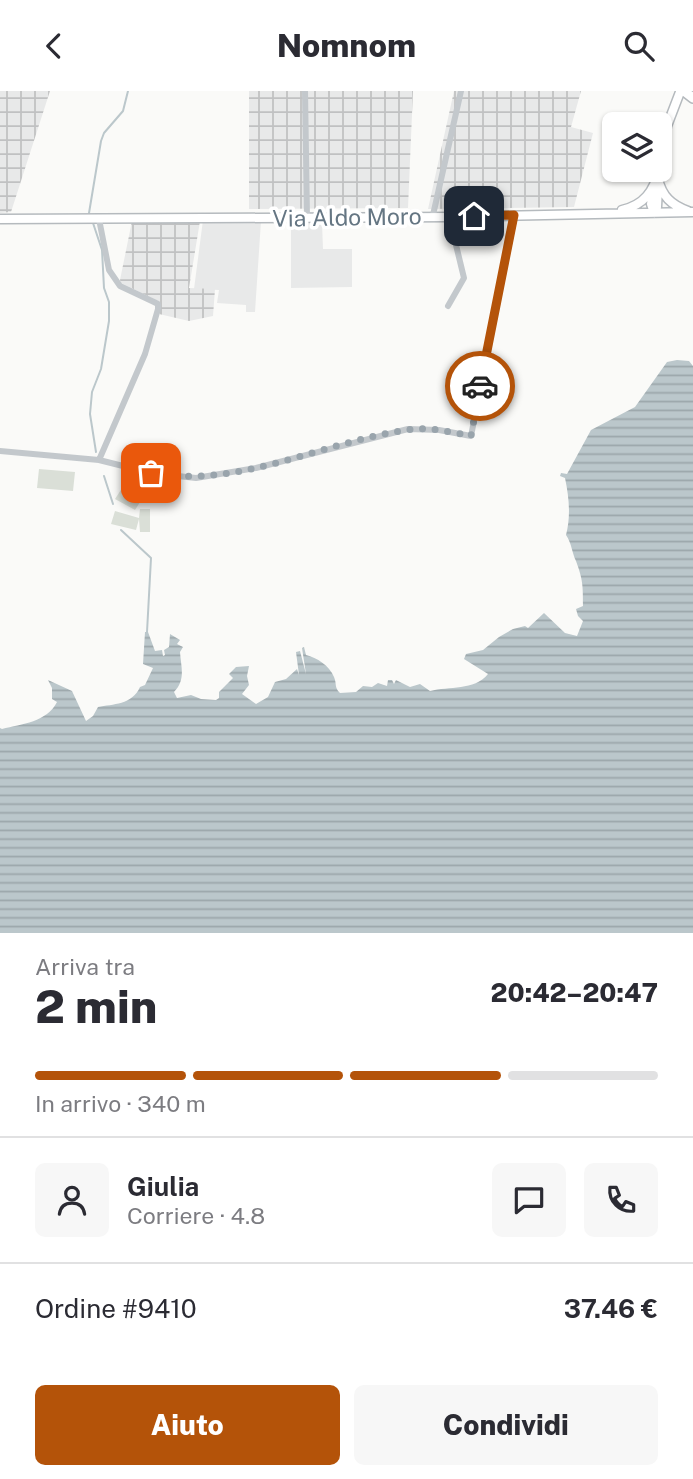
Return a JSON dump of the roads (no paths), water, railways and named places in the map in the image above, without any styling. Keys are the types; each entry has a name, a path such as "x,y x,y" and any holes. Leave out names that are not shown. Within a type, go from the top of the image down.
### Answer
{"main road":[{"path":"672,118 687,95"},
{"path":"654,213 651,204 657,182"},
{"path":"656,185 669,201 692,212"},
{"path":"609,214 635,206 656,185"},
{"name":"Via Aldo Moro","path":"0,219 453,217 692,212"}],"street":[{"path":"305,91 307,218"},
{"path":"433,215 461,91"},
{"path":"0,451 99,460 151,473 196,478 256,468 408,429 439,430 471,436 514,215"},
{"path":"448,306 463,282 464,272 456,245 453,217"},
{"path":"99,219 109,270 120,286 158,304 158,309 145,353 99,460"}],"waterway":[{"path":"89,213 101,141 104,133 123,111 128,91"},
{"path":"93,223 102,250 104,288 109,302 109,321 101,369 92,392 90,414 96,452"},
{"path":"104,476 113,504"},
{"path":"121,530 151,558 147,632"}]}
